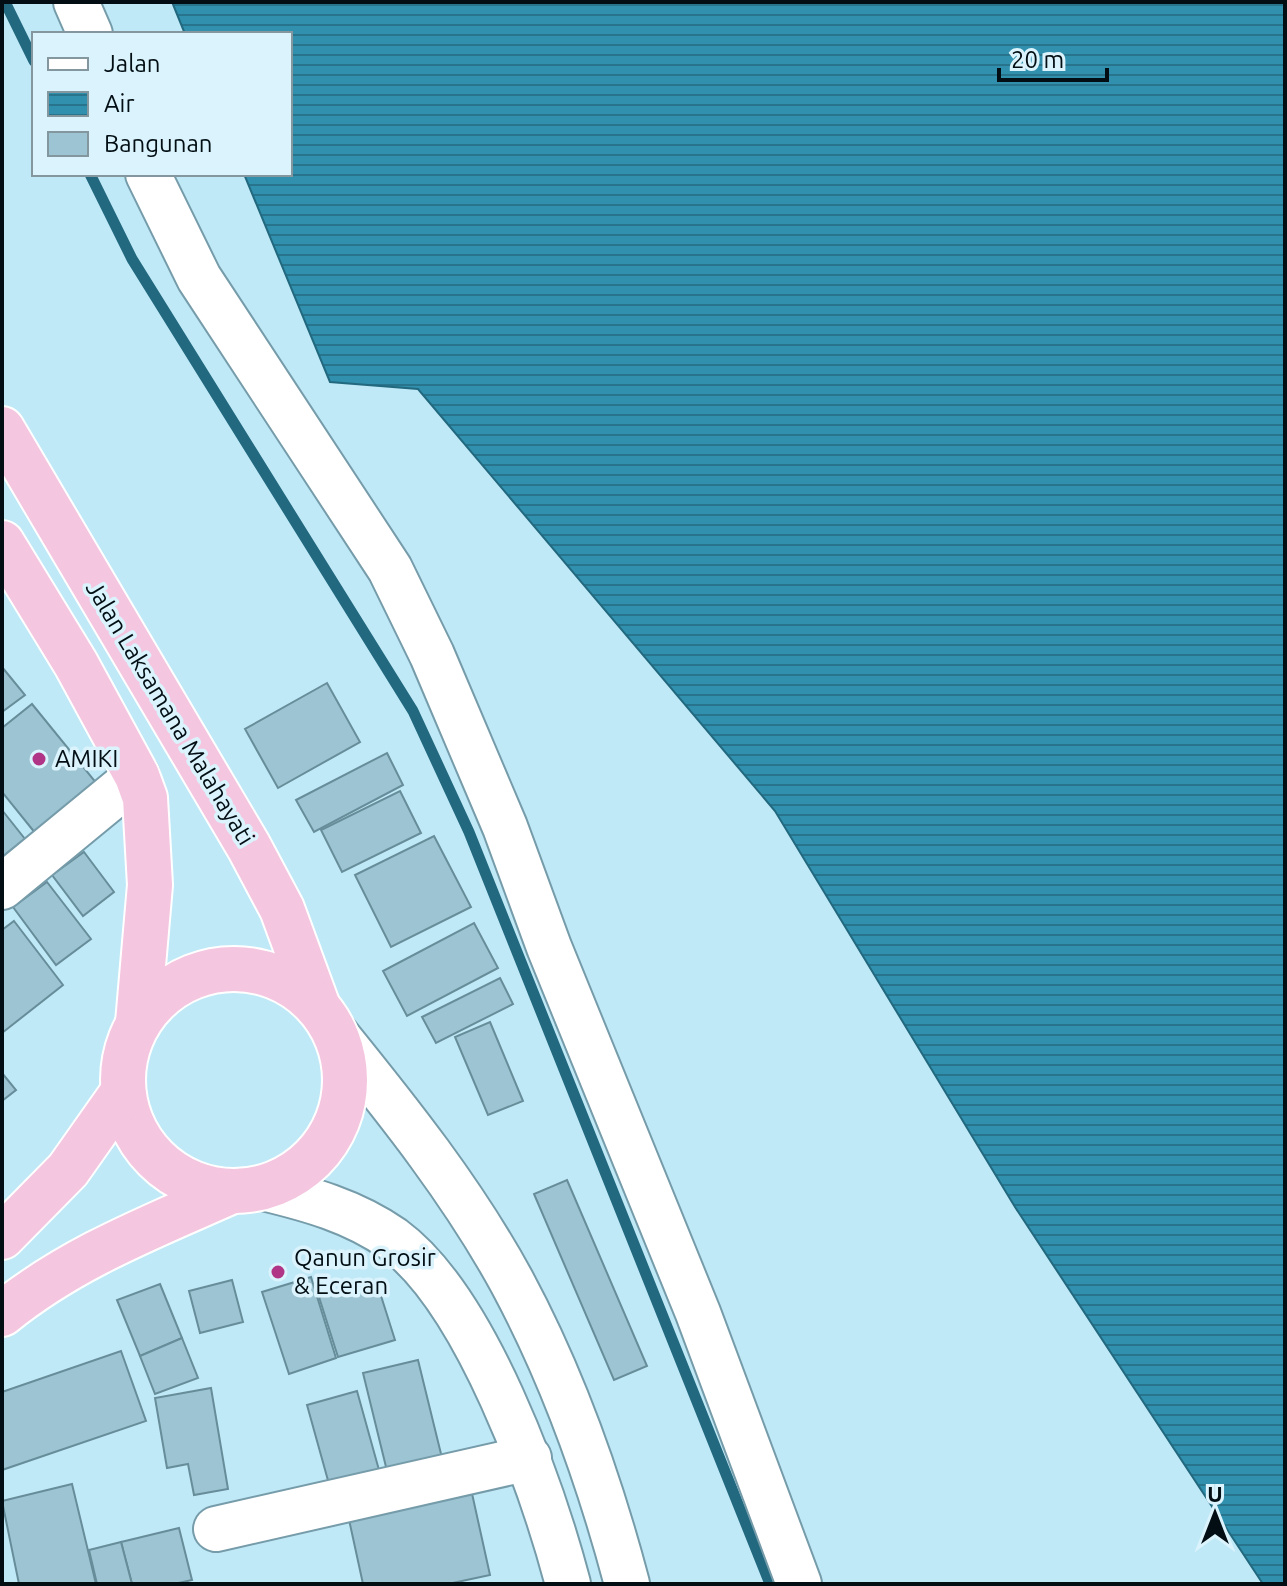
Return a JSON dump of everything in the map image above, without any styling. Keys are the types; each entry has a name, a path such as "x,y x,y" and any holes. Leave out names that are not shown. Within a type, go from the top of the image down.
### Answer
{"highway":[{"name":"Jalan Laksamana Malahayati","path":"2,429 249,847 282,909 326,1020"},
{"path":"5,556 76,664 137,776 148,824 150,885 138,1023 125,1056 123,1092 130,1123 146,1150 170,1172 199,1186 246,1190"},
{"path":"2,1314 79,1260 246,1190 293,1175 317,1154 335,1127 345,1096 344,1064 326,1020 295,988 268,975 239,969 209,972 181,982 157,1000 138,1023"},
{"path":"2,1237 68,1170 123,1092"}],"street":[{"path":"76,2 89,32"},
{"path":"149,176 199,278 390,569 432,655 505,827 549,947 698,1313 799,1584"},
{"path":"2,887 137,776"},
{"path":"326,1020 419,1137 511,1281 571,1413 627,1584"},
{"path":"246,1190 326,1204 394,1240 425,1268 466,1330 529,1458 568,1584"},
{"path":"216,1529 529,1458"}],"water":[{"path":"172,2 1285,2 1285,1584 1263,1584 1015,1207 775,811 418,389 330,382 245,176 292,176 292,32 184,32"}],"building":[{"path":"2,667 25,695 2,712"},
{"path":"327,683 360,742 278,788 245,729"},
{"name":"AMIKI","path":"32,704 102,790 40,839 2,792 2,728"},
{"path":"387,753 403,785 314,832 296,800"},
{"path":"400,791 421,833 342,872 321,830"},
{"path":"2,810 25,839 2,857"},
{"path":"434,836 471,907 391,947 355,875"},
{"path":"84,852 114,892 83,916 52,875"},
{"path":"47,882 91,939 56,965 13,907"},
{"path":"14,921 63,985 2,1033 2,930"},
{"path":"474,923 498,968 407,1016 383,971"},
{"path":"500,978 513,1004 436,1043 422,1017"},
{"path":"490,1022 523,1101 488,1115 455,1037"},
{"path":"2,1073 16,1090 2,1101"},
{"path":"567,1180 647,1366 614,1380 534,1194"},
{"path":"311,1277 336,1358 289,1374 262,1292"},
{"path":"232,1280 243,1322 200,1333 189,1291"},
{"path":"376,1280 395,1340 338,1357 319,1297"},
{"path":"160,1284 182,1338 140,1356 117,1300"},
{"path":"182,1338 198,1378 155,1394 140,1356"},
{"path":"121,1351 146,1421 2,1470 2,1392"},
{"path":"418,1360 443,1462 388,1475 363,1373"},
{"path":"211,1388 228,1489 194,1495 188,1464 167,1468 155,1398"},
{"path":"357,1391 379,1470 329,1484 307,1405"},
{"path":"72,1484 96,1584 19,1584 2,1501"},
{"path":"471,1489 490,1575 448,1584 363,1584 348,1515"},
{"path":"179,1528 192,1580 174,1584 132,1584 121,1542"},
{"path":"121,1542 132,1584 97,1584 89,1550"}],"waterway":[{"path":"5,2 32,57"},
{"path":"91,176 132,259 413,711 469,832 770,1584"}],"place":[{"name":"AMIKI","path":"39,759"},
{"name":"Qanun Grosir & Eceran","path":"278,1272"}]}
